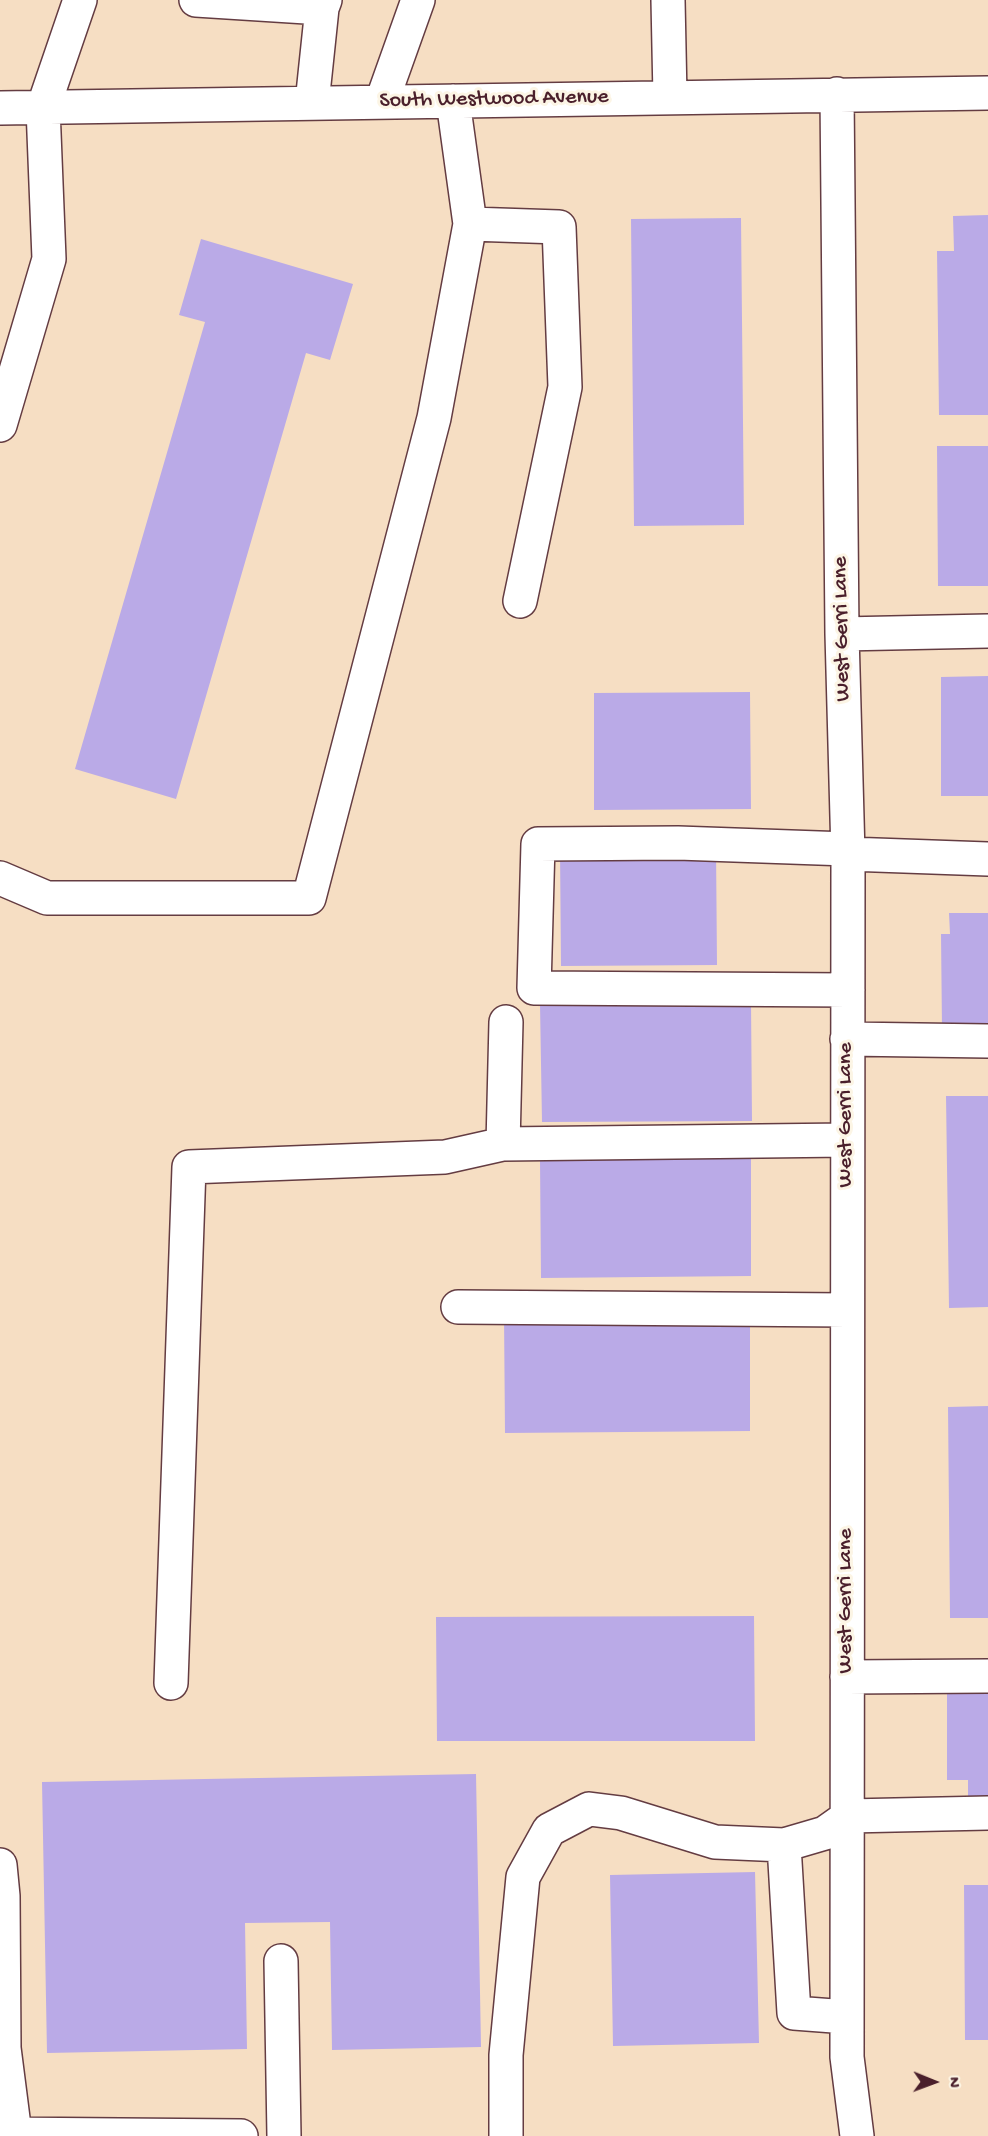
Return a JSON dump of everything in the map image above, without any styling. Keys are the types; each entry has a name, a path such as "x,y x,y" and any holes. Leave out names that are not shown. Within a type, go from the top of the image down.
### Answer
{"street":[{"path":"0,425 49,259 43,108 80,0"},
{"path":"196,0 323,4 312,103"},
{"path":"382,101 418,0"},
{"path":"668,0 670,97"},
{"name":"South Westwood Avenue","path":"0,108 988,93"},
{"name":"West Gerri Lane","path":"837,94 842,634 848,851 847,1677 849,1816 847,2056 857,2136"},
{"path":"0,878 47,898 309,898 434,418 470,225 453,101"},
{"path":"470,225 559,227 565,387 520,601"},
{"path":"842,634 988,631"},
{"path":"848,990 534,988 538,844 678,843 988,860"},
{"path":"503,1144 506,1022"},
{"path":"848,1039 988,1041"},
{"path":"171,1683 189,1167 445,1157 503,1144 847,1140"},
{"path":"458,1307 847,1310"},
{"path":"847,1677 988,1676"},
{"path":"506,2136 506,2055 523,1876 549,1830 589,1809 621,1813 715,1842 784,1845 825,1833 849,1816 988,1813"},
{"path":"784,1845 794,2013 847,2017"},
{"path":"0,1865 3,1896 7,2134 241,2136"},
{"path":"281,1961 284,2136"}],"building":[{"path":"988,215 988,415 939,415 937,251 954,251 953,216"},
{"path":"741,218 744,525 634,526 631,219"},
{"path":"201,239 353,284 330,360 306,353 176,799 75,769 205,322 179,315"},
{"path":"937,446 988,446 988,586 938,586"},
{"path":"988,676 988,796 941,796 941,677"},
{"path":"750,692 751,809 594,810 594,693"},
{"path":"716,847 717,965 561,966 560,849"},
{"path":"949,913 988,913 988,1029 942,1029 941,934 950,934"},
{"path":"751,1002 752,1121 542,1122 540,1004"},
{"path":"946,1096 988,1096 988,1307 949,1308"},
{"path":"751,1158 751,1276 541,1278 540,1160"},
{"path":"750,1313 750,1431 505,1433 504,1315"},
{"path":"988,1406 988,1618 950,1618 948,1407"},
{"path":"754,1616 755,1741 437,1741 436,1617"},
{"path":"947,1685 988,1685 988,1803 968,1803 968,1780 947,1780"},
{"path":"476,1774 481,2047 332,2050 330,1922 245,1923 247,2049 47,2053 42,1782"},
{"path":"755,1872 759,2043 613,2046 610,1875"},
{"path":"964,1885 988,1885 988,2040 965,2040"}]}
